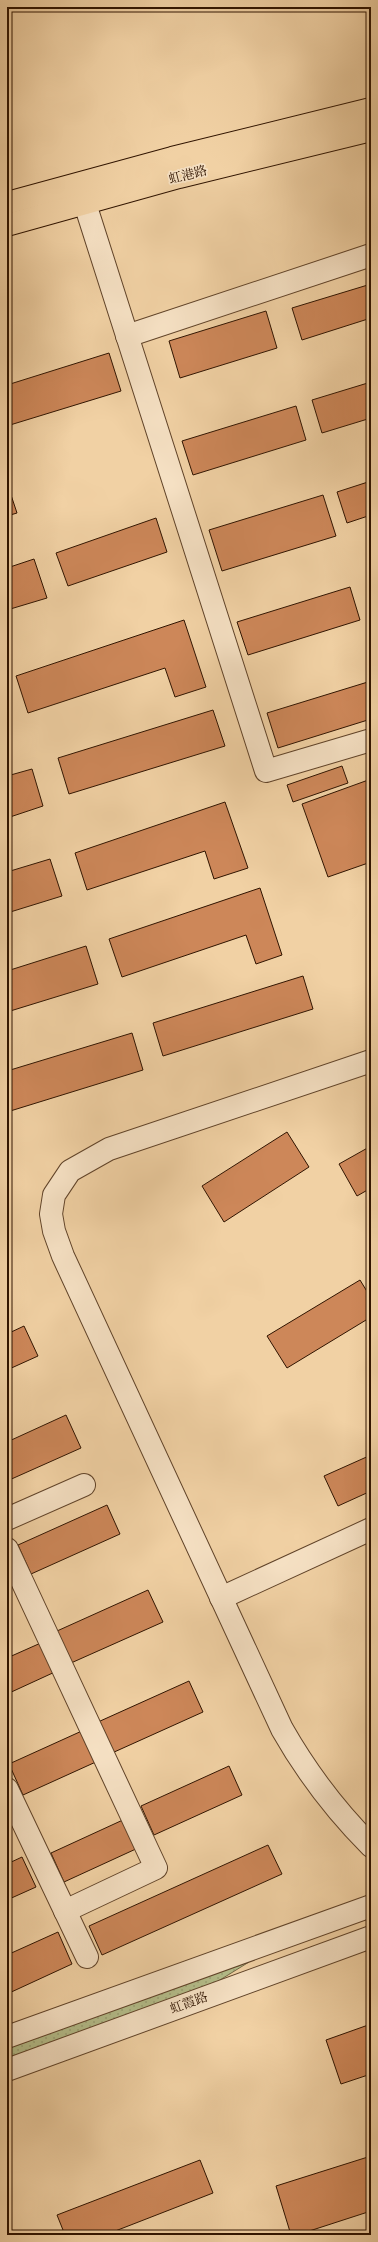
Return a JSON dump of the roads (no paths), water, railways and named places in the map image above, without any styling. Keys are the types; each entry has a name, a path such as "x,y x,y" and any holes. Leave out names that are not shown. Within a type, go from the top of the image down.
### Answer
{"highway":[{"name":"虹港路","path":"7,225 82,193 371,109"},
{"name":"虹港路","path":"7,203 82,193 179,177 371,130"}],"street":[{"path":"82,193 266,771 371,740"},
{"path":"127,336 371,255"},
{"path":"371,1061 109,1149 70,1171 54,1195 51,1214 54,1231 63,1256 282,1730 320,1790 371,1846"},
{"path":"7,1519 84,1485"},
{"path":"221,1598 371,1529"},
{"path":"7,1549 156,1868 65,1911"},
{"path":"7,1789 87,1957"},
{"path":"7,2037 371,1906"},
{"name":"虹霞路","path":"7,2070 371,1937"},
{"path":"331,1952 371,1951"}]}
